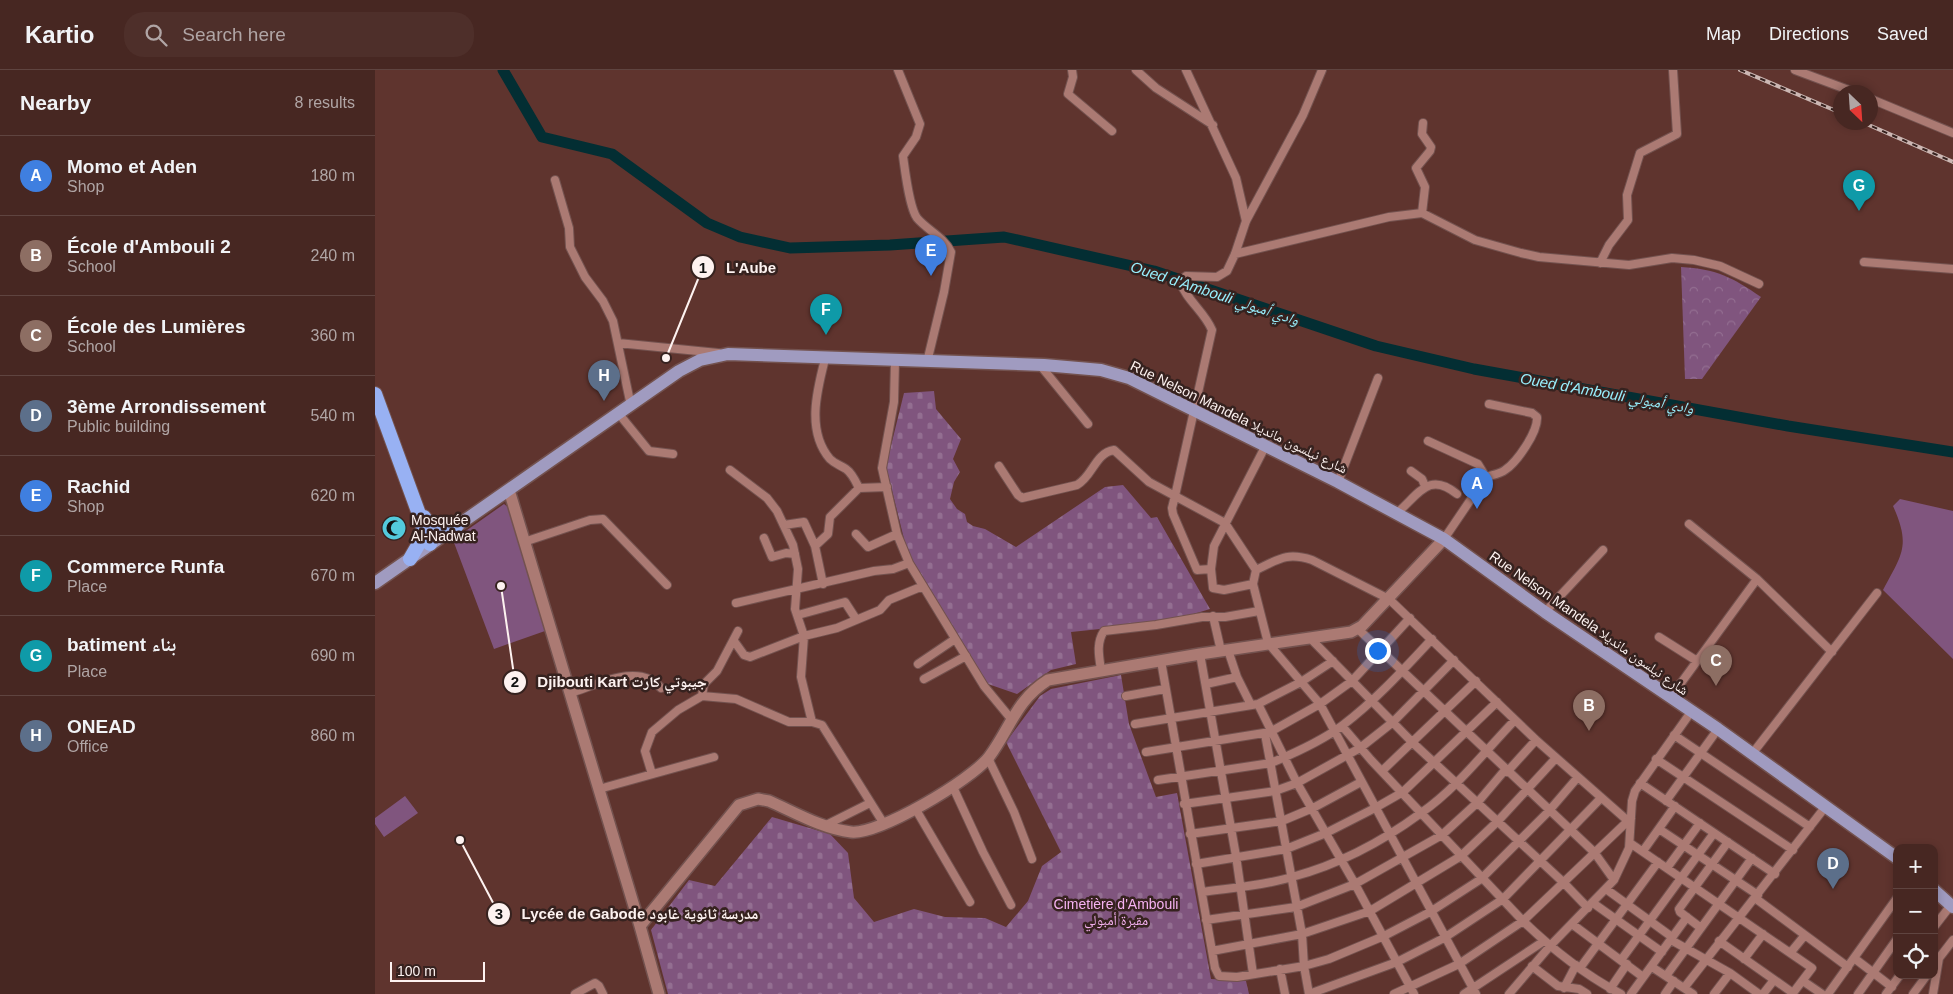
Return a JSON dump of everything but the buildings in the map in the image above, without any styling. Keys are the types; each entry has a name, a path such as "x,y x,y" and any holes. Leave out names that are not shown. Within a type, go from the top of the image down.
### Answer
{"highway":[{"path":"375,394 431,544"},
{"path":"422,517 431,528 450,531"},
{"path":"409,559 421,540 422,517"}],"main road":[{"name":"Rue Nelson Mandela شارع نيلسون مانديلا","path":"375,584 691,364 728,354 1040,365 1101,370 1129,378 1195,410 1338,482 1444,539 1545,612 1718,729 1893,855"},
{"path":"1938,894 1952,906"}],"street":[{"path":"898,70 921,124 916,137 903,156 913,210 919,220 946,244 951,252 944,292 927,362"},
{"path":"1072,70 1073,77 1068,94 1112,131"},
{"path":"1136,70 1156,88 1213,125"},
{"path":"1186,70 1236,178 1246,221"},
{"path":"1211,569 1197,570 1172,508 1212,330 1207,319 1183,292 1180,281 1186,276 1223,275 1235,254 1246,221 1303,116 1322,70"},
{"path":"1600,263 1609,245 1628,220 1627,195 1640,153 1677,134 1673,70"},
{"path":"1795,70 1835,85"},
{"path":"1878,102 1953,133"},
{"path":"1422,213 1425,187 1416,168 1430,151 1431,147 1422,134 1423,123"},
{"path":"555,180 569,228 569,247 585,277 603,301 613,321 631,406"},
{"path":"1235,254 1389,217 1422,213 1475,240 1521,253 1629,265 1672,258 1694,260 1720,266 1759,284"},
{"path":"1864,262 1953,269"},
{"path":"618,343 728,354"},
{"path":"825,358 816,397 816,423 819,438 829,457 849,472 859,488"},
{"path":"895,361 894,402 882,458 882,468 897,534 909,563 984,686 1012,720"},
{"path":"1040,365 1088,424"},
{"path":"1338,482 1378,378"},
{"path":"640,926 739,805 758,799 769,801 826,825 842,830 860,832 883,824 915,808 953,787 981,766 1028,694 1048,680 1225,650 1311,639 1358,629 1389,599 1444,539 1486,477 1505,470 1533,436 1537,425 1537,417 1532,413 1489,404"},
{"path":"619,414 649,451 673,454"},
{"path":"1428,441 1478,464 1486,477"},
{"path":"1253,584 1217,590 1213,588 1211,569 1213,546 1266,445"},
{"path":"999,466 1018,495 1022,498 1031,497 1083,482 1101,456 1114,450 1149,482 1225,523 1256,570 1253,584 1268,644 1320,704 1346,756 1475,992"},
{"path":"730,470 767,498 784,525 795,554 797,569 795,609 804,636 801,678 812,722"},
{"path":"1411,471 1422,479 1425,486"},
{"path":"1397,513 1425,486 1438,483 1457,494"},
{"path":"815,546 828,534 830,517 859,488 887,487"},
{"path":"509,490 659,994"},
{"path":"524,542 591,520 603,519 636,550 667,585"},
{"path":"784,525 805,522 815,546 823,584"},
{"path":"1689,524 1757,579 1832,652"},
{"path":"856,534 868,547 897,534"},
{"path":"764,538 772,557 786,553 795,554"},
{"path":"1545,612 1603,550"},
{"path":"1256,570 1285,556 1298,556 1312,560 1389,599 1536,740 1601,798 1630,819"},
{"path":"736,602 875,571 893,569 909,563"},
{"path":"1670,698 1757,579"},
{"path":"734,641 746,657 804,636 837,628 880,610 889,600 923,586"},
{"path":"1752,754 1877,593"},
{"path":"798,615 845,602 856,619"},
{"path":"1101,670 1098,651 1100,637 1105,631 1213,616 1225,617 1259,611"},
{"path":"1213,616 1237,678 1255,705 1267,733 1285,757 1297,783 1313,808 1412,990"},
{"path":"1146,752 1267,733 1320,704 1352,681 1410,618"},
{"path":"1358,629 1548,812 1594,852 1614,880"},
{"path":"702,696 704,684 717,671 738,631"},
{"path":"1659,637 1697,661"},
{"path":"918,664 955,639"},
{"path":"1311,639 1413,743 1457,782 1540,862 1590,905 1616,920 1662,952"},
{"path":"1158,780 1271,763 1285,757 1342,726 1372,701 1432,639"},
{"path":"1200,654 1236,856 1253,974"},
{"path":"924,679 966,656"},
{"path":"1185,804 1275,791 1297,783 1360,748 1393,722 1454,660"},
{"path":"1161,661 1190,834 1212,951 1219,976 1280,970 1329,959 1384,936 1430,912 1481,879 1548,812 1578,778"},
{"path":"1135,724 1255,705 1301,682 1333,661"},
{"path":"570,693 635,675 655,681 661,688"},
{"path":"1206,684 1237,678"},
{"path":"1382,771 1476,681"},
{"path":"1126,696 1165,689"},
{"path":"652,774 645,751 652,732 678,710 702,696 736,699 789,722 812,722 825,728 883,824"},
{"path":"1197,864 1286,849 1326,833 1375,808 1403,792 1436,763 1497,702"},
{"path":"1464,994 1475,992 1572,924 1614,880 1624,862 1630,843 1632,802 1640,783 1691,712"},
{"path":"1202,892 1291,878 1341,859 1389,834 1422,813 1457,782 1515,720"},
{"path":"1342,726 1481,879 1523,921 1547,943 1621,994"},
{"path":"1666,801 1718,729"},
{"path":"1267,733 1275,791 1282,820 1296,907 1303,934 1304,966 1309,994 1397,962 1444,938 1503,899 1601,798"},
{"path":"1674,735 1810,827"},
{"path":"1207,920 1296,907 1355,884 1442,835 1478,802 1536,740"},
{"path":"599,789 714,757"},
{"path":"988,758 1015,812 1032,859"},
{"path":"1212,951 1303,934 1370,911 1461,856 1498,821 1556,758"},
{"path":"1656,760 1793,850"},
{"path":"1190,834 1282,820 1313,808 1361,782"},
{"path":"1640,783 1775,874"},
{"path":"953,787 983,852 1011,905"},
{"path":"826,825 870,803"},
{"path":"1643,851 1675,806"},
{"path":"1683,988 1719,941 1775,874 1826,806"},
{"path":"915,808 970,902"},
{"path":"1394,994 1412,990 1459,964 1523,921 1630,819"},
{"path":"1667,868 1700,823"},
{"path":"1659,829 1756,896 1847,967"},
{"path":"1610,988 1639,936 1714,833"},
{"path":"1701,928 1679,908 1728,842"},
{"path":"1630,843 1812,968 1793,993 1719,941"},
{"path":"1666,976 1752,858"},
{"path":"1564,988 1578,966 1599,944 1657,862"},
{"path":"1606,889 1651,920 1672,939 1704,960 1730,973 1755,993"},
{"path":"1828,994 1893,904"},
{"path":"1938,922 1952,906"},
{"path":"1631,994 1687,917"},
{"path":"1572,924 1643,977"},
{"path":"1744,959 1763,934"},
{"path":"1791,952 1805,935"},
{"path":"1938,960 1953,940"},
{"path":"1512,993 1547,943"},
{"path":"1858,994 1893,945"},
{"path":"1854,958 1892,987"},
{"path":"1532,966 1564,988 1579,989 1587,994"},
{"path":"1652,967 1693,994"},
{"path":"1280,970 1285,994"},
{"path":"1714,994 1730,973"},
{"path":"1886,994 1897,979"},
{"path":"1913,994 1924,979"},
{"path":"1933,994 1935,979"},
{"path":"1763,994 1774,980"},
{"path":"1665,994 1674,981"},
{"path":"1803,981 1822,994"},
{"path":"575,994 595,983 603,994"}],"green space":[{"path":"1681,267 1723,275 1761,297 1702,379 1685,379"},
{"path":"934,391 936,409 961,439 953,459 960,472 954,482 950,499 957,509 965,514 967,522 973,526 985,529 1016,547 1105,487 1123,485 1151,518 1157,517 1210,609 1167,622 1071,632 1076,664 1051,670 1017,694 988,684 907,551 886,466 904,393"},
{"path":"1900,499 1953,511 1953,659 1883,590 1902,550 1902,531 1893,506"},
{"path":"504,504 509,508 545,631 494,649 453,540"},
{"name":"Cimetière d'Ambouli مقبرة أمبولي","path":"1121,675 1129,724 1156,797 1177,793 1211,979 1246,981 1249,994 668,994 651,930 689,880 715,886 772,817 830,834 848,853 854,898 874,922 914,909 945,917 985,918 1006,927 1028,901 1042,866 1061,852 1006,742 1040,696 1051,689"},
{"path":"405,796 418,813 384,837 375,824 375,818"}],"waterway":[{"name":"Oued d'Ambouli وادي أمبولي","path":"503,70 542,137 612,154 707,223 740,237 790,248 890,245 1004,237 1154,271 1376,346 1474,369 1788,426 1953,452"}],"railway":[{"path":"1740,70 1833,110"},
{"path":"1878,129 1953,162"}],"place":[{"name":"batiment بناء","path":"1859,211"},
{"name":"Rachid","path":"931,276"},
{"name":"Commerce Runfa","path":"826,335"},
{"name":"L'Aube","path":"666,358"},
{"name":"ONEAD","path":"604,401"},
{"name":"Momo et Aden","path":"1477,509"},
{"name":"Mosquée Al-Nadwat","path":"394,528"},
{"name":"Djibouti Kart جيبوتي كارت","path":"501,586"},
{"name":"École des Lumières","path":"1716,686"},
{"name":"École d'Ambouli 2","path":"1589,731"},
{"name":"Lycée de Gabode مدرسة ثانوية غابود","path":"460,840"},
{"name":"3ème Arrondissement","path":"1833,889"}]}
